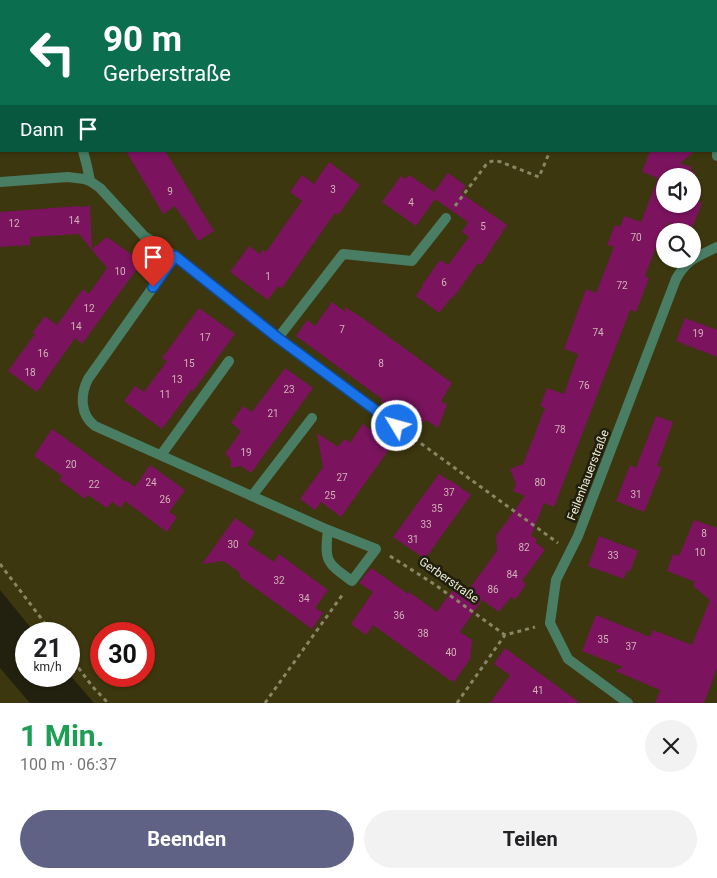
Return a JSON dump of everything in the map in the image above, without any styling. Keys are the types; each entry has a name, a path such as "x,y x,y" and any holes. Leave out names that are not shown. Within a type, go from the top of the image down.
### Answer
{"street":[{"path":"83,152 90,181"},
{"path":"0,182 68,177 90,181 100,188 144,236 175,256 278,338 397,426"},
{"path":"278,338 343,254 412,261 446,218"},
{"name":"Feilenhauerstraße","path":"550,623 556,580 578,536 676,279 687,263 717,247"},
{"path":"175,256 88,379 83,392 86,418 95,426 328,530 376,549 352,581 332,566 328,559 326,548 328,530"},
{"path":"161,455 229,361"},
{"path":"252,496 312,418"},
{"path":"550,623 568,659 628,703"}],"path":[{"path":"446,218 488,163 492,161 501,162 539,177 550,152"},
{"path":"397,426 571,552"},
{"name":"Gerberstraße","path":"376,549 404,564 505,635"},
{"path":"0,564 44,622"},
{"path":"265,703 352,581"},
{"path":"457,703 505,635 550,623"},
{"path":"80,669 108,703"}],"shaded area":[{"path":"0,590 26,622 15,622 15,686 0,668"},
{"path":"16,687 80,687 94,703 30,703"}],"building":[{"path":"127,152 166,152 214,231 198,241 175,206 163,214"},
{"path":"650,152 694,152 680,163 691,168 656,168 656,177 642,172"},
{"path":"329,162 360,185 338,215 335,213 282,288 278,286 268,300 230,272 249,246 260,254 263,250 266,252 302,201 290,192 302,175 314,184"},
{"path":"448,173 466,186 461,193 507,225 481,265 478,263 453,298 439,313 416,296 440,260 448,265 469,237 462,232 468,222 435,199 416,226 382,202 401,176 406,179 409,175 434,192"},
{"path":"656,183 656,213 698,213 694,223 656,223 656,247 645,276 649,278 636,312 630,310 554,507 544,503 531,536 537,539 535,542 545,550 522,581 526,584 515,600 511,597 499,612 482,600 460,632 472,640 470,659 454,682 451,681 373,625 366,635 351,624 373,592 359,583 371,568 437,612 459,581 469,589 497,551 496,536 525,496 513,491 516,484 510,469 523,464 545,408 540,406 547,388 564,394 578,354 564,349 586,289 596,293 614,247 607,245 615,225 620,227 624,216 641,222"},
{"path":"90,206 92,249 107,237 142,262 82,344 75,338 37,392 8,371 35,334 32,333 45,316 57,325 83,289 89,294 107,268 79,234 30,237 30,245 0,247 0,212"},
{"path":"332,302 345,312 345,307 364,319 452,383 441,401 447,405 438,428 426,420 423,423 412,415 404,427 401,421 393,415 395,412 381,401 382,399 296,336 307,320 315,326"},
{"path":"199,308 235,334 162,429 124,401 135,386 144,392 167,361 162,358"},
{"path":"685,318 717,330 717,357 676,341"},
{"path":"285,368 313,388 251,473 241,466 231,468 230,458 225,454 241,431 231,423 243,406 252,412"},
{"path":"656,416 673,422 657,466 662,468 644,512 616,501 630,465 636,468"},
{"path":"363,424 378,435 385,426 393,432 400,432 341,517 321,502 315,510 300,499 323,467 317,433 338,447 344,439 350,443"},
{"path":"52,429 135,487 150,465 185,490 169,512 177,517 167,532 125,501 121,508 112,502 107,508 88,495 85,499 59,480 62,476 34,456"},
{"path":"439,474 471,495 425,559 393,537"},
{"path":"235,518 255,532 247,544 274,562 279,554 328,590 315,608 323,613 312,629 240,577 239,572 223,561 202,564"},
{"path":"694,520 717,528 717,668 704,703 655,703 660,690 615,671 623,667 582,651 596,615 650,637 653,630 692,645 710,600 693,586 695,582 667,571 673,554 679,556"},
{"path":"599,536 638,551 630,571 626,572 624,579 588,566"},
{"path":"505,648 580,703 490,703 510,675 494,664"}],"route":[{"path":"153,287 175,256 278,338 397,426"}]}
